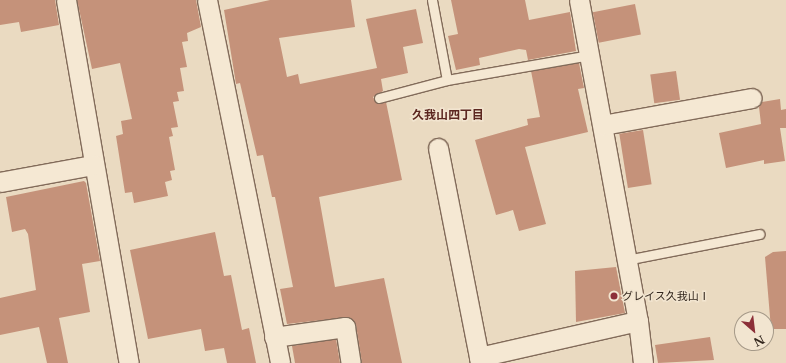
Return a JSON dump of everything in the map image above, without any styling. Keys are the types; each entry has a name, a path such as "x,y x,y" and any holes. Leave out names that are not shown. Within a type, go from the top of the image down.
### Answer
{"street":[{"path":"66,0 93,165 129,363"},
{"path":"207,0 280,363"},
{"path":"579,0 638,321 643,363"},
{"path":"603,125 752,98"},
{"path":"438,148 479,360 638,321"},
{"path":"0,182 93,165"},
{"path":"274,337 345,327 351,363"}],"lane":[{"path":"432,0 447,80"},
{"path":"379,98 447,80 590,55"},
{"path":"626,260 760,234"}],"building":[{"path":"0,0 55,0 59,25 21,32 19,22 0,25"},
{"path":"77,0 196,0 201,27 187,33 188,41 182,42 187,67 180,68 184,91 177,92 179,101 173,102 178,127 171,128 173,136 169,137 175,170 170,171 172,180 165,182 168,196 134,203 132,192 125,193 116,136 123,134 121,121 132,119 120,63 92,69"},
{"path":"270,0 351,0 355,27 279,38 287,77 298,74 300,84 377,68 366,19 416,9 423,43 403,47 408,73 381,79 383,91 373,97 377,104 386,102 402,180 319,197 335,287 384,278 402,363 362,363 356,325 349,317 287,324 280,289 293,287 275,197 272,197 263,155 257,156 240,83 236,84 224,10"},
{"path":"451,0 525,0 529,20 570,12 576,51 528,60 526,50 519,49 479,58 480,65 456,70 448,36 458,34"},
{"path":"635,4 641,34 599,43 593,12"},
{"path":"579,63 584,88 578,89 588,132 525,147 546,224 519,231 513,210 496,215 475,140 528,125 527,119 540,117 531,71"},
{"path":"676,71 680,100 654,103 650,75"},
{"path":"780,99 781,110 786,109 786,128 780,128 785,161 764,164 764,160 726,168 719,133 761,124 759,107 762,102"},
{"path":"643,130 652,184 628,188 619,134"},
{"path":"84,181 86,183 100,261 82,264 90,312 59,318 68,363 47,363 39,327 0,335 0,298 36,290 28,234 25,229 12,232 6,197"},
{"path":"215,232 224,276 231,275 242,330 249,328 256,363 227,363 224,348 205,351 201,329 148,339 130,250"},
{"path":"786,251 786,329 774,329 774,311 770,311 765,257 773,252"},
{"path":"616,267 625,313 576,322 575,271"},
{"path":"710,337 714,360 658,363 655,345"},
{"path":"336,339 340,363 295,363 292,346"}],"place":[{"name":"グレイス久我山Ⅰ","path":"614,296"}],"district":[{"name":"久我山四丁目","path":"448,115"}]}
